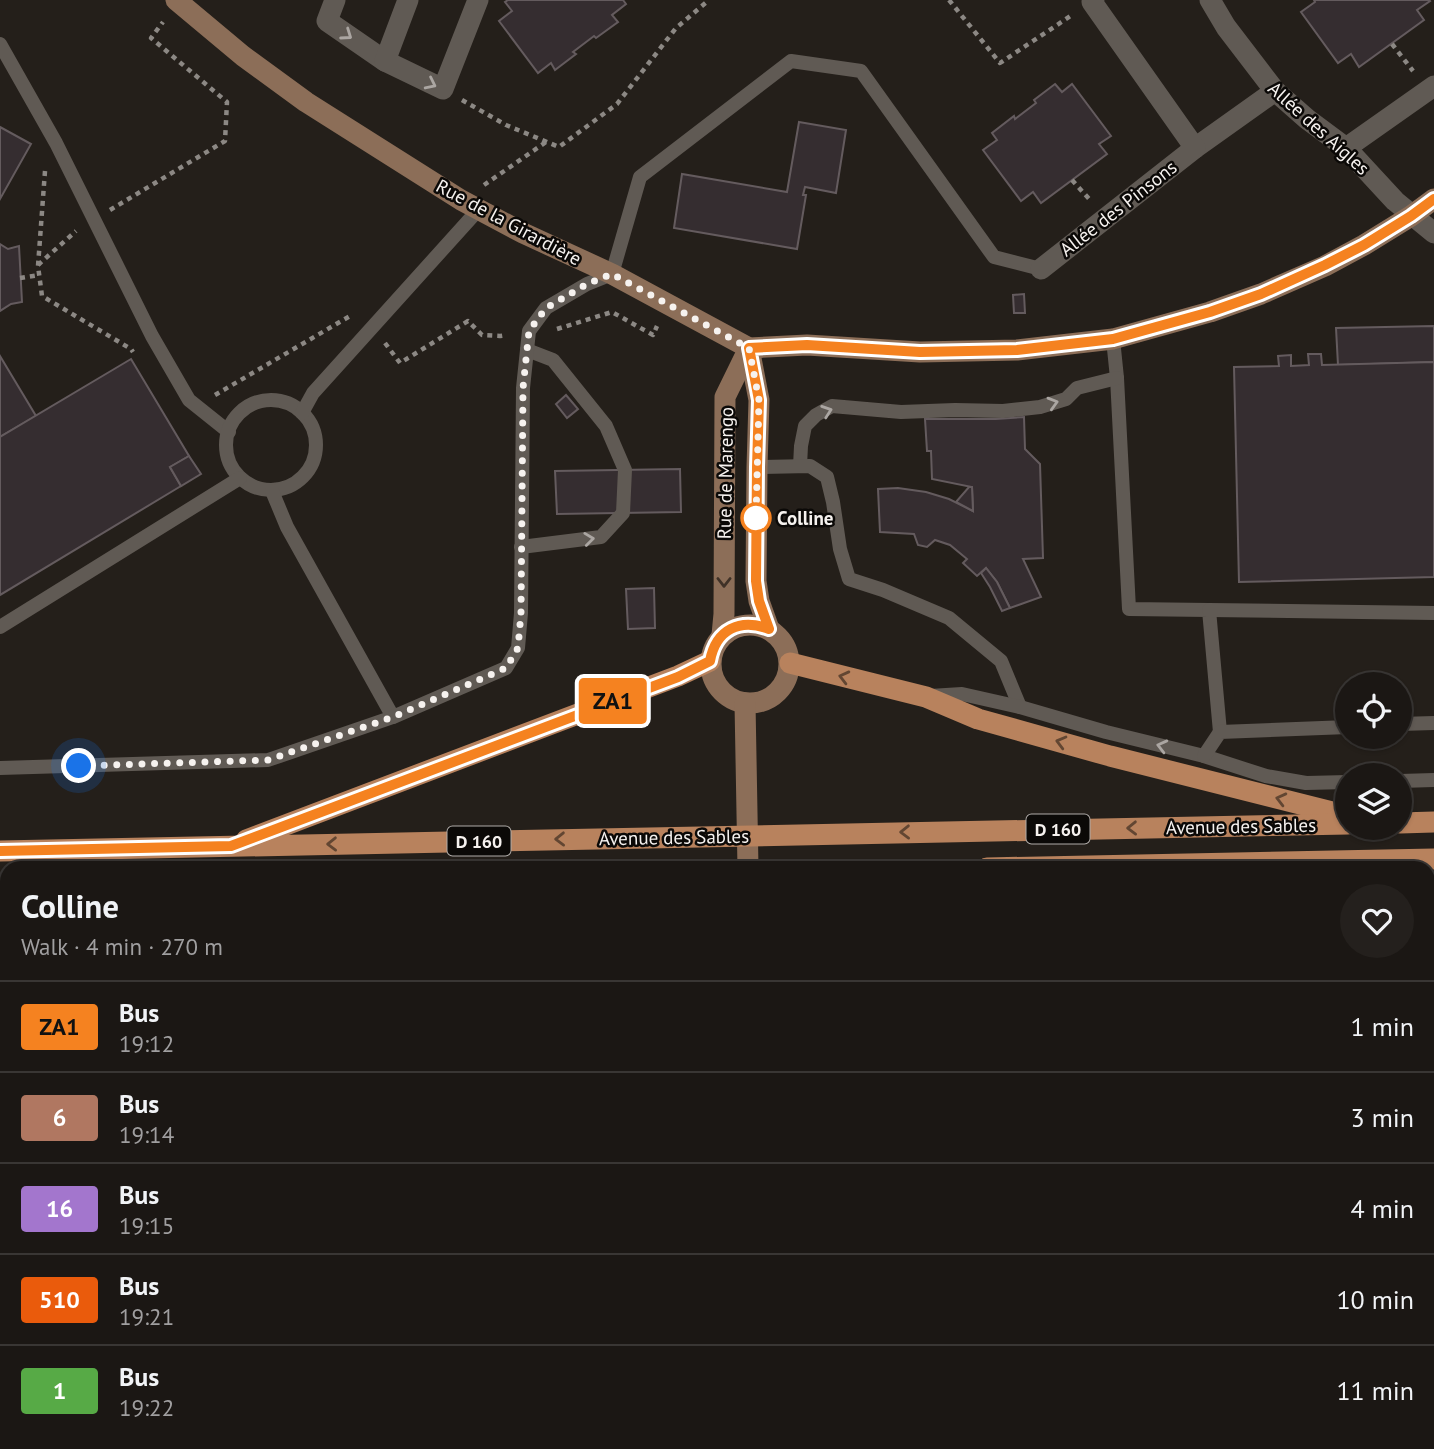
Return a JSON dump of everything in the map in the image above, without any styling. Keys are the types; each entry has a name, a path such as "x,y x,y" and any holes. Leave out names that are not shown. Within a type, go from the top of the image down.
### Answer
{"main road":[{"path":"231,846 678,677 710,661"},
{"path":"789,663 926,697 978,719 1123,759 1335,813"},
{"path":"1412,823 1434,822"},
{"name":"Avenue des Sables","path":"0,851 1335,824"}],"street":[{"path":"335,0 327,21 384,61 443,89 478,0"},
{"path":"384,61 408,0"},
{"name":"Allée des Aigles","path":"1210,0 1226,27 1275,91 1307,120 1346,148 1395,201 1434,233"},
{"name":"Rue de la Girardière","path":"178,1 243,55 306,102 470,205 612,274 749,348"},
{"name":"Allée des Pinsons","path":"1093,1 1195,148"},
{"path":"1346,148 1431,88"},
{"name":"Allée des Pinsons","path":"1041,269 1195,148 1275,91"},
{"path":"749,348 807,345 920,352 1017,350 1113,339 1210,312 1261,294 1364,245 1434,199"},
{"name":"Rue de Marengo","path":"749,348 759,400 756,581 759,601 769,629 778,635 784,644 789,663"},
{"name":"Rue de Marengo","path":"710,661 722,635 724,614 725,397 749,348"},
{"path":"722,635 744,624 757,624 769,629"},
{"path":"710,661 711,673 724,694 746,703 771,697 781,688 787,677 789,663"},
{"path":"746,703 748,861"}],"lane":[{"path":"0,44 56,143 152,336 189,400 229,432"},
{"path":"0,768 268,760 393,717 506,668 518,648 521,613 523,388 529,331 546,308 587,284 612,274 640,177 790,61 861,71 994,257 1041,269"},
{"path":"302,413 313,393 373,327 470,205"},
{"path":"1113,339 1129,610 1434,613"},
{"path":"521,547 601,537 623,513 625,470 606,426 553,360 527,350"},
{"path":"800,466 805,426 816,415 832,406 901,412 1015,410 1066,400 1077,388 1117,377"},
{"path":"274,400 289,404 302,413 312,425 316,439 313,462 300,480 287,488 272,491 249,485 240,478 232,468 226,446 234,419 245,408 259,401 274,400"},
{"path":"757,467 810,466 827,477 840,549 849,579 883,590 949,618 1001,661 1020,707"},
{"path":"0,627 240,478"},
{"path":"272,491 287,527 393,717"},
{"path":"1204,756 1220,732 1209,610"},
{"path":"926,697 962,694 1204,756 1266,775 1306,783 1335,782"},
{"path":"1412,724 1434,723"},
{"path":"1220,732 1335,728"},
{"path":"1412,781 1434,780"}],"path":[{"path":"443,89 506,125 559,147 617,104 676,28 709,0"},
{"path":"949,0 1000,63 1093,1"},
{"path":"38,266 79,229 225,141 227,102 151,38 178,1"},
{"path":"1392,44 1431,88"},
{"path":"470,205 546,142"},
{"path":"46,161 38,266 42,296 131,349 139,360"},
{"path":"20,278 39,275"},
{"path":"197,406 361,310 400,363 468,321 482,335 500,336 561,328 612,312 653,335 668,304"}],"building":[{"path":"623,0 626,4 612,15 618,22 573,52 576,54 555,70 551,63 538,73 499,21 512,11 505,2"},
{"path":"1314,0 1430,1 1417,10 1424,20 1359,67 1351,54 1338,63 1301,12 1315,2"},
{"path":"1055,84 1062,92 1072,84 1111,136 1099,144 1107,154 1041,203 1033,192 1021,201 983,150 997,140 992,133 1036,103 1034,100"},
{"path":"799,122 846,130 836,193 805,187 797,249 674,228 682,174 787,192"},
{"path":"0,127 31,144 0,199"},
{"path":"0,244 8,249 19,246 22,302 11,304 0,311"},
{"path":"1024,294 1025,313 1014,313 1013,295"},
{"path":"1434,326 1434,362 1338,365 1336,328"},
{"path":"1308,354 1321,354 1322,365 1434,362 1434,577 1239,582 1234,367 1279,366 1278,356 1291,355 1291,366 1309,365"},
{"path":"0,356 36,416 0,437"},
{"path":"131,359 189,456 170,467 181,486 0,595 0,437"},
{"path":"566,395 578,409 567,418 556,404"},
{"path":"1024,417 1025,449 1040,464 1043,558 1023,559 1041,597 1010,608 997,582 986,568 977,576 963,563 967,559 950,545 935,540 927,547 918,545 914,534 880,532 878,489 898,488 926,492 949,499 973,511 972,487 932,479 931,451 927,451 925,419"},
{"path":"189,456 201,474 181,486 170,467"},
{"path":"680,469 681,512 557,514 555,471"},
{"path":"972,487 973,511 956,502"},
{"path":"986,568 997,582 1010,608 1002,611 981,573"},
{"path":"654,588 655,628 628,629 626,589"}],"bus line":[{"name":"ZA1","path":"0,851 231,846 678,677 710,661 716,643 732,628 757,624 769,629 759,601 756,581 759,400 749,348 807,345 920,352 1017,350 1113,339 1210,312 1261,294 1364,245 1434,199"}],"place":[{"name":"Colline","path":"756,518"}],"route":[{"path":"79,766 268,760 393,717 506,668 518,648 521,613 523,388 529,331 546,308 587,284 612,274 749,348 759,400 756,518"}]}
